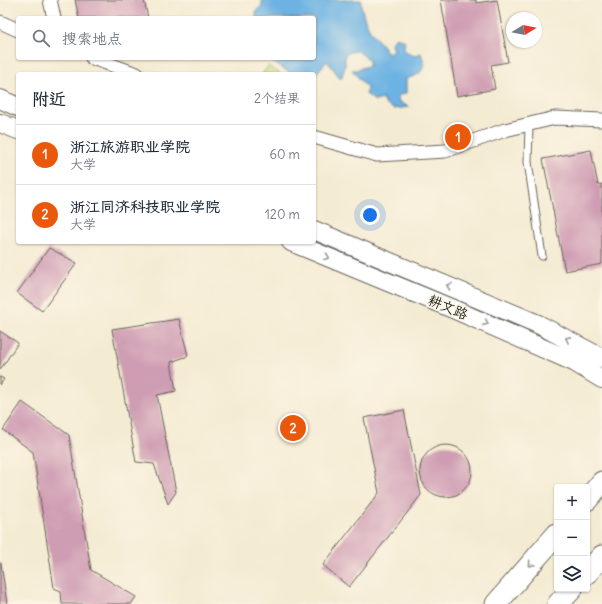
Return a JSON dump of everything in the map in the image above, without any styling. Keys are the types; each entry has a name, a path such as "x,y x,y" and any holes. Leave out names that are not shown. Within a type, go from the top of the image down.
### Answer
{"main road":[{"path":"0,99 16,106"},
{"path":"0,122 16,129"},
{"name":"耕文路","path":"316,231 538,324 602,358"},
{"name":"耕文路","path":"296,244 453,308 574,362 602,379"},
{"path":"590,496 602,482"},
{"path":"496,604 554,537"},
{"path":"590,570 602,556"},
{"path":"558,604 569,592"}],"street":[{"path":"50,0 54,16"},
{"path":"0,22 16,29"},
{"path":"98,60 131,72"},
{"path":"316,138 378,155 445,151 505,130 555,118 602,120"}],"lane":[{"path":"529,125 528,162 542,256"}],"green space":[{"path":"268,66 278,72 264,72"}],"water":[{"path":"262,0 361,0 368,26 388,53 394,50 391,43 396,37 405,41 404,50 414,56 421,53 425,65 419,74 406,79 406,93 399,95 398,101 409,107 394,109 386,105 383,99 375,101 366,94 367,88 352,70 370,65 368,59 358,51 350,52 345,55 345,67 341,79 327,61 316,74 316,72 289,72 271,61 316,60 316,16 256,16 256,11 262,6"}],"building":[{"path":"75,0 144,0 148,16 79,16"},
{"path":"441,0 476,0 476,3 497,0 508,62 491,65 495,89 457,96"},
{"path":"591,150 598,185 602,184 602,264 565,271 543,159"},
{"path":"49,248 77,263 42,311 17,293"},
{"path":"179,319 188,356 171,362 176,391 157,395 176,492 168,504 154,464 136,462 112,329"},
{"path":"0,331 18,343 0,370"},
{"path":"0,377 4,379 0,385"},
{"path":"22,402 69,435 91,570 136,597 131,604 62,604 61,591 54,588 33,452 3,430"},
{"path":"404,410 421,495 349,587 323,565 379,493 364,418"},
{"path":"446,445 456,447 464,453 470,461 472,471 470,481 464,489 456,495 446,497 436,495 428,489 422,481 420,471 422,461 428,453 436,447"},
{"path":"1,563 7,604 0,604"}],"place":[{"name":"浙江旅游职业学院","path":"458,137"},
{"name":"浙江同济科技职业学院","path":"293,428"}]}
